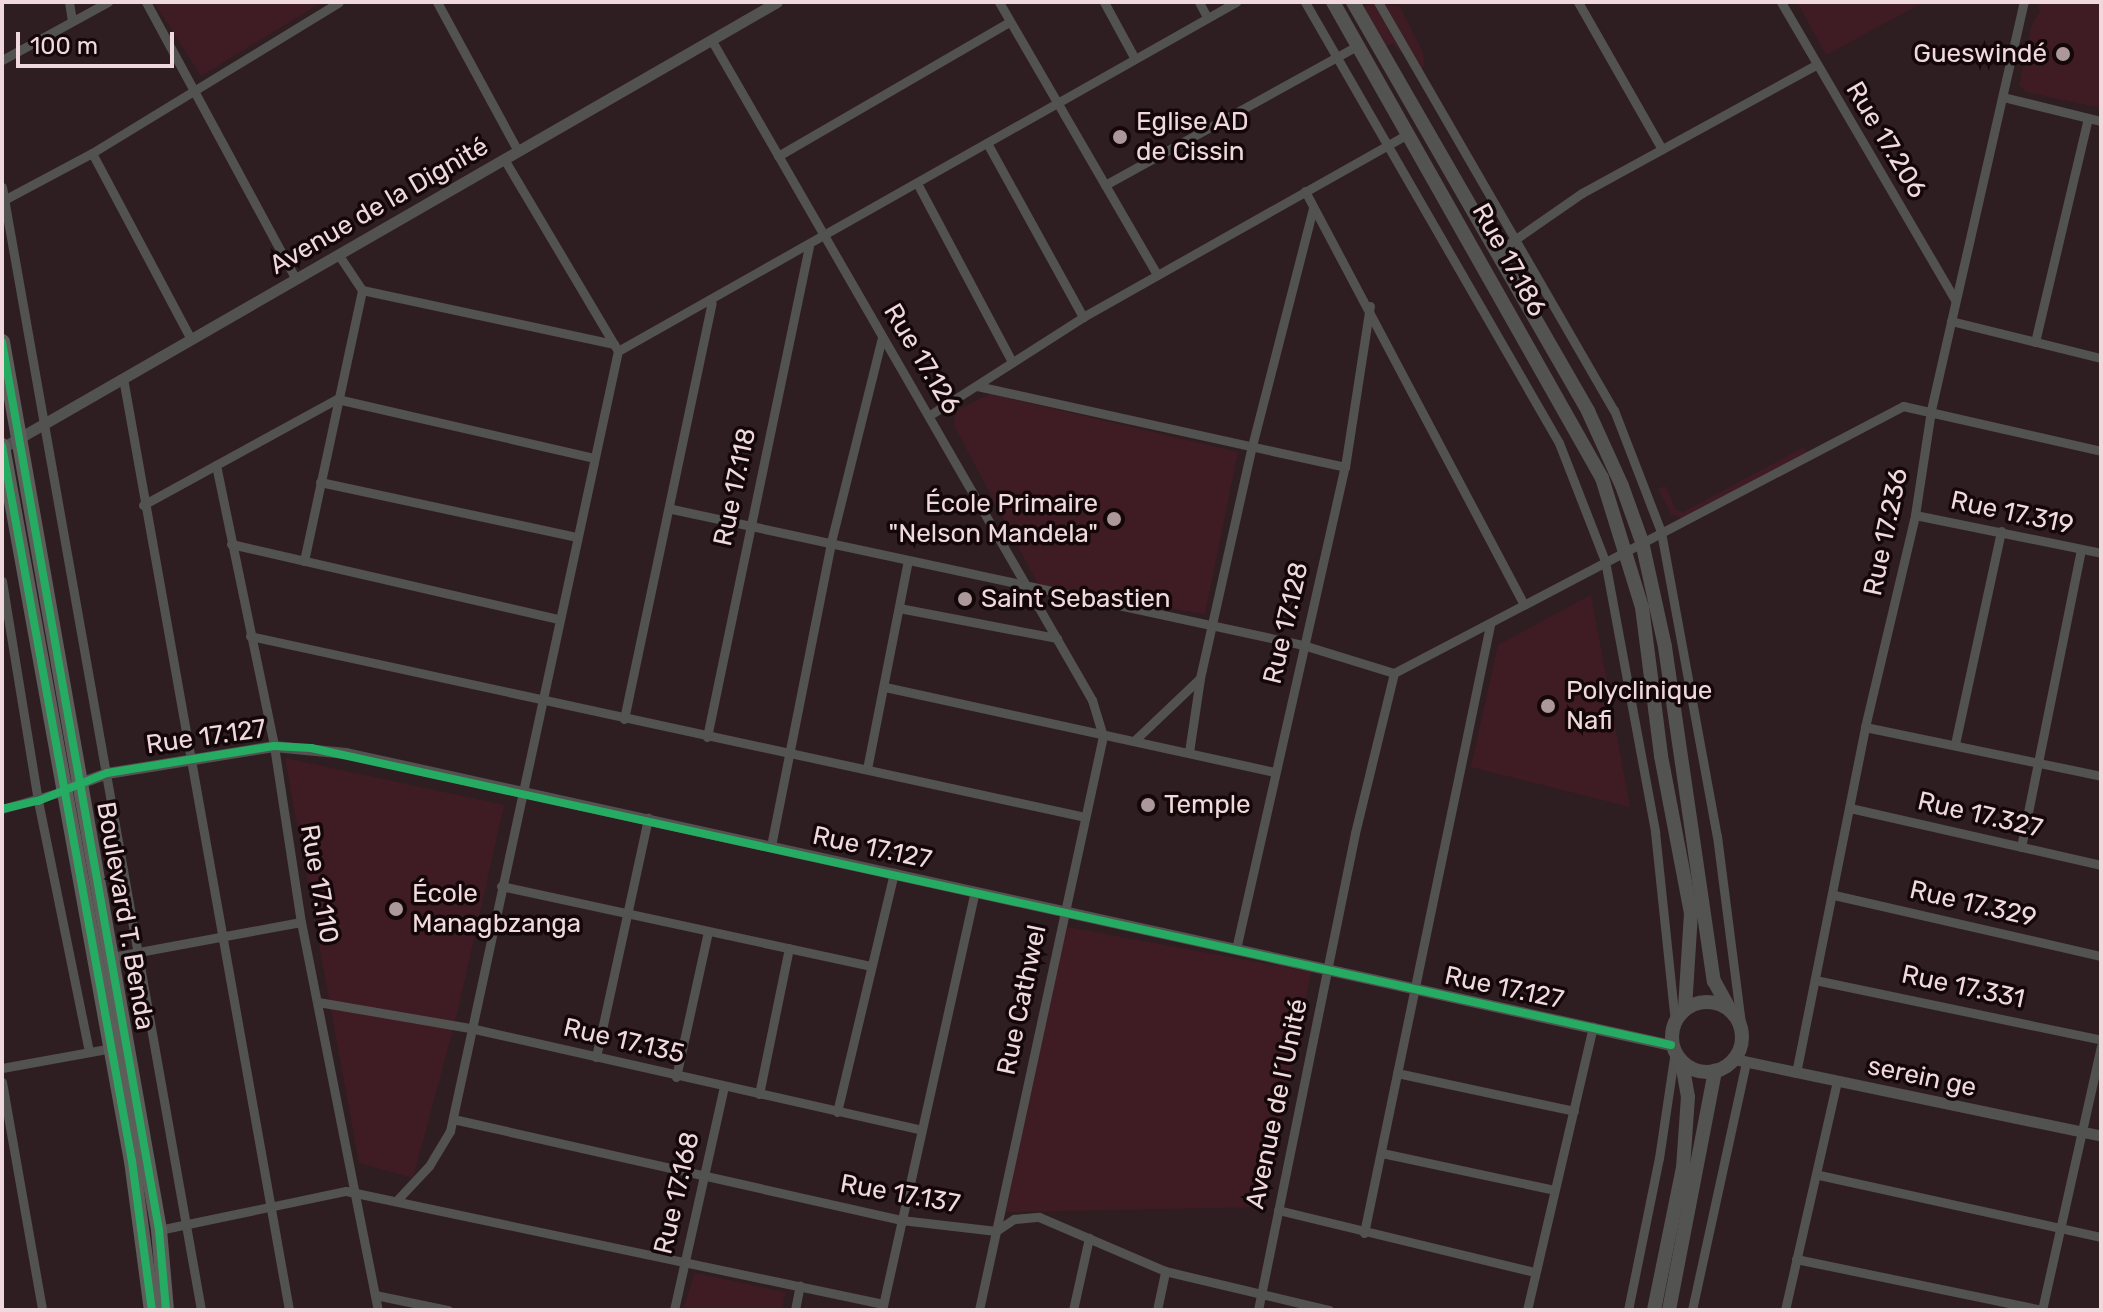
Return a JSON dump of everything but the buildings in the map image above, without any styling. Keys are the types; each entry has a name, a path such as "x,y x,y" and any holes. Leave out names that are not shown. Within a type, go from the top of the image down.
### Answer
{"highway":[{"name":"Boulevard T. Benda","path":"2,342 159,1230 166,1310"},
{"name":"Boulevard T. Benda","path":"2,447 112,1048 152,1310"}],"main road":[{"name":"Rue 17.186","path":"1333,2 1602,478 1627,550 1642,607 1661,756 1691,913 1685,1009"},
{"path":"1353,2 1588,411 1642,542 1665,647 1714,981 1741,1023 1740,1060 1700,1074 1676,1053"},
{"path":"1654,1310 1683,1168 1688,1097 1676,1053 1675,1021 1685,1009 1707,999 1729,1008"},
{"path":"1669,1310 1715,1070"}],"street":[{"path":"69,2 72,21"},
{"path":"2,60 108,2"},
{"path":"146,2 296,279"},
{"path":"3,200 92,153 339,2"},
{"path":"437,2 518,151"},
{"name":"Avenue de la Dignité","path":"2,447 777,2"},
{"path":"999,2 1157,275"},
{"path":"1104,2 1134,57"},
{"path":"1199,2 1207,17"},
{"path":"338,254 362,290 616,348 712,303 1134,57 1236,2"},
{"path":"1305,2 1559,443 1605,561 1655,832 1675,1021"},
{"path":"1378,2 1614,410 1661,532 1717,836 1741,1023"},
{"path":"1578,2 1662,149"},
{"name":"Rue 17.206","path":"1781,2 1955,300"},
{"name":"Rue 17.236","path":"1796,1073 1834,895 1865,727 1915,515 1931,410 2024,2"},
{"path":"778,156 1009,22"},
{"name":"Rue 17.126","path":"712,41 1092,700"},
{"path":"1105,185 1359,45"},
{"path":"1497,252 1582,193 1816,65"},
{"path":"2003,97 2101,121"},
{"path":"2035,342 2088,118"},
{"path":"930,415 1083,317 1408,134"},
{"path":"987,143 1083,317"},
{"path":"92,153 191,339"},
{"path":"398,1199 444,1145 453,1119 520,790 616,348 504,159"},
{"path":"918,185 1012,362"},
{"path":"2,187 201,1310"},
{"path":"1305,191 1370,306 1523,603"},
{"path":"1189,752 1200,678 1252,446 1313,208"},
{"name":"Rue 17.118","path":"707,737 809,246"},
{"path":"304,561 362,290"},
{"path":"624,719 672,509 712,303"},
{"name":"Rue 17.128","path":"1236,949 1345,467 1370,306"},
{"path":"1951,321 2101,358"},
{"path":"771,846 831,542 882,337"},
{"path":"123,378 268,1207 289,1310"},
{"path":"977,386 1345,467"},
{"path":"143,505 337,399 591,457"},
{"path":"672,509 1303,645 1394,673 1903,406 2101,451"},
{"name":"Rue 17.110","path":"216,465 274,746 301,922 378,1310"},
{"path":"320,482 576,537"},
{"name":"Rue 17.319","path":"1915,515 2101,553"},
{"path":"1955,744 2001,531"},
{"path":"231,544 559,619"},
{"path":"2021,847 2081,549"},
{"path":"867,769 908,560"},
{"path":"2,581 38,801 89,1052"},
{"path":"899,608 1057,638"},
{"path":"1364,1233 1490,625"},
{"path":"250,636 539,702 1085,817"},
{"name":"Avenue de l´Unité","path":"1258,1310 1328,969 1394,673"},
{"path":"1135,740 1200,678"},
{"path":"885,687 1274,772"},
{"name":"Rue Cathwel","path":"979,1310 1103,736 1092,700"},
{"path":"1865,727 2101,776"},
{"name":"Rue 17.127","path":"64,791 107,773 274,746 346,753 1593,1027 1676,1053"},
{"path":"2,809 64,791"},
{"name":"Rue 17.327","path":"1850,808 2101,865"},
{"path":"596,1057 648,818"},
{"path":"837,1112 894,873"},
{"path":"501,886 871,966"},
{"path":"159,1230 333,1191 355,1193 398,1199 800,1285 882,1307 975,891"},
{"name":"Rue 17.329","path":"1834,895 2101,956"},
{"path":"112,957 301,922"},
{"path":"676,1077 708,931"},
{"path":"759,1094 789,948"},
{"name":"Rue 17.331","path":"1815,980 2101,1040"},
{"name":"Rue 17.135","path":"318,1002 470,1028 676,1077 920,1129"},
{"path":"1527,1310 1593,1027"},
{"path":"1796,1259 2042,1310 2101,1047"},
{"path":"2,1068 112,1048"},
{"path":"1628,1310 1659,1158 1676,1053"},
{"path":"1692,1310 1740,1060"},
{"name":"serein ge","path":"1740,1060 2101,1136"},
{"path":"1397,1073 1574,1111"},
{"path":"2,1082 42,1310"},
{"path":"1785,1310 1819,1175 1837,1082"},
{"name":"Rue 17.168","path":"674,1310 724,1087"},
{"name":"Rue 17.137","path":"453,1119 901,1220 996,1231 1014,1219 1039,1217 1165,1271 1329,1310"},
{"path":"1382,1153 1554,1190"},
{"path":"1819,1175 2101,1237"},
{"path":"1278,1210 1535,1272"},
{"path":"1073,1310 1089,1238"},
{"path":"1157,1310 1165,1271"},
{"path":"795,1310 800,1285"},
{"path":"375,1295 448,1310"}],"shaded area":[{"path":"154,2 322,2 201,76"},
{"path":"1374,2 1400,7 1422,51 1425,65 1418,70 1392,43 1383,49 1363,8"},
{"path":"1797,2 1924,2 1826,55"},
{"name":"Gueswindé","path":"2037,2 2101,2 2101,108 2026,92 2019,85 2032,24 2040,12"},
{"name":"École Primaire \"Nelson Mandela\"","path":"990,394 1238,452 1205,614 1039,586 954,425 956,411"},
{"path":"1804,447 1808,454 1685,520 1671,514 1658,489 1665,486 1676,510 1683,512"},
{"name":"Polyclinique Nafi","path":"1591,595 1630,807 1471,767 1498,645"},
{"name":"École Managbzanga","path":"285,758 504,805 457,1014 413,1178 359,1163"},
{"path":"1062,926 1311,972 1263,1207 1006,1212"},
{"path":"695,1273 785,1292 782,1310 683,1310"}],"cycle path":[{"path":"2,342 159,1230 166,1310"},
{"path":"2,446 132,1161 152,1310"},
{"path":"2,809 38,801 107,773 274,746 311,748 1671,1045"}],"place":[{"name":"Gueswindé","path":"2063,54"},
{"name":"Eglise AD de Cissin","path":"1120,137"},
{"name":"École Primaire \"Nelson Mandela\"","path":"1114,519"},
{"name":"Saint Sebastien","path":"965,599"},
{"name":"Polyclinique Nafi","path":"1548,706"},
{"name":"Temple","path":"1148,805"},
{"name":"École Managbzanga","path":"396,909"}]}
